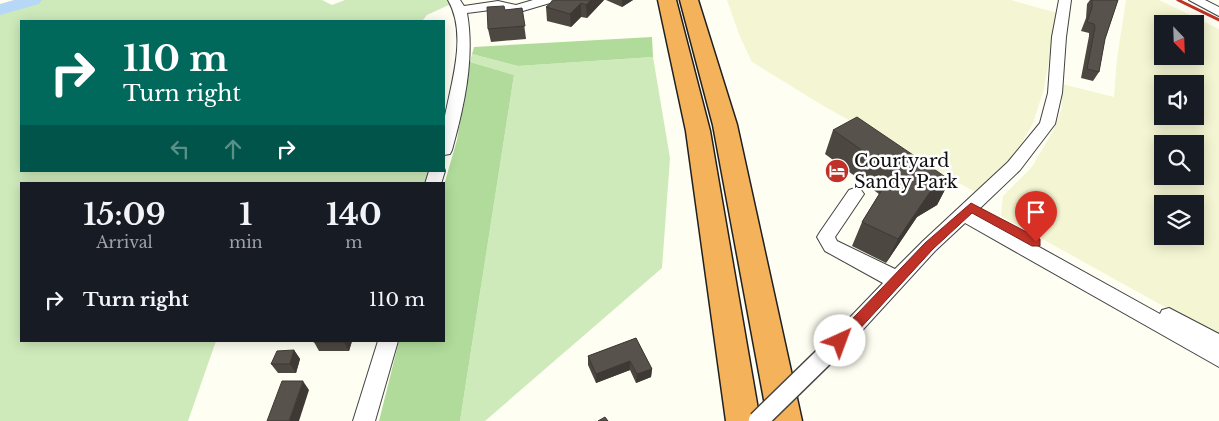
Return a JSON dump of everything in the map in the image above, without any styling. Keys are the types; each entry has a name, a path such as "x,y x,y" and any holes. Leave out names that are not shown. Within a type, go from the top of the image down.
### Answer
{"highway":[{"path":"667,0 698,131 743,421"},
{"path":"689,0 725,124 786,421"},
{"path":"774,359 800,421"},
{"path":"736,373 737,421"}],"street":[{"path":"445,145 464,52 458,6 498,5 516,8 546,0"},
{"path":"758,421 840,341 893,284 1020,160 1047,124 1056,94 1056,70 1065,0"},
{"path":"1195,0 1219,12"},
{"path":"855,194 826,237 831,246 889,275 893,284"},
{"path":"972,206 1219,344"},
{"path":"972,206 1219,358"},
{"path":"364,421 388,342"}],"green space":[{"path":"33,0 322,0 332,5 345,0 449,0 451,4 427,15 423,20 20,20 20,172 428,172 425,182 20,182 20,342 216,342 188,421 0,421 0,7"},
{"path":"727,0 1011,0 1057,13 1044,89 1033,123 1017,152 975,192 822,105 752,62 740,37"},
{"path":"1126,0 1159,0 1190,15 1154,15 1154,65 1204,65 1204,22 1219,29 1219,337 1001,216 1003,196 1032,167 1054,129 1062,108 1062,84 1114,97 1117,59"},
{"path":"652,37 653,57 518,66 472,54 474,47"},
{"path":"472,54 518,66 653,57 670,158 662,268 485,421 460,421 514,75 470,62"},
{"path":"470,62 514,75 460,421 379,421 399,342 445,342 445,182 457,140"}],"building":[{"path":"554,0 591,0 586,5 581,3 570,14 546,7"},
{"path":"1092,0 1118,0 1105,39 1099,72 1087,69 1095,27 1094,24 1087,22 1092,8"},
{"path":"504,6 505,10 522,8 525,26 488,29 487,7"},
{"path":"857,117 950,180 930,192 898,239 862,222 893,172 833,130"},
{"path":"636,338 652,369 637,374 630,361 596,374 588,356"},
{"path":"294,350 290,364 271,364 277,351"},
{"path":"282,381 303,381 289,421 267,421"},
{"path":"605,417 608,421 598,421"}],"waterway":[{"path":"0,10 33,0"}],"railway":[{"path":"1178,0 1219,20"}],"place":[{"name":"Courtyard Sandy Park","path":"837,171"}],"route":[{"path":"840,341 929,246 971,208 1036,242"}]}
